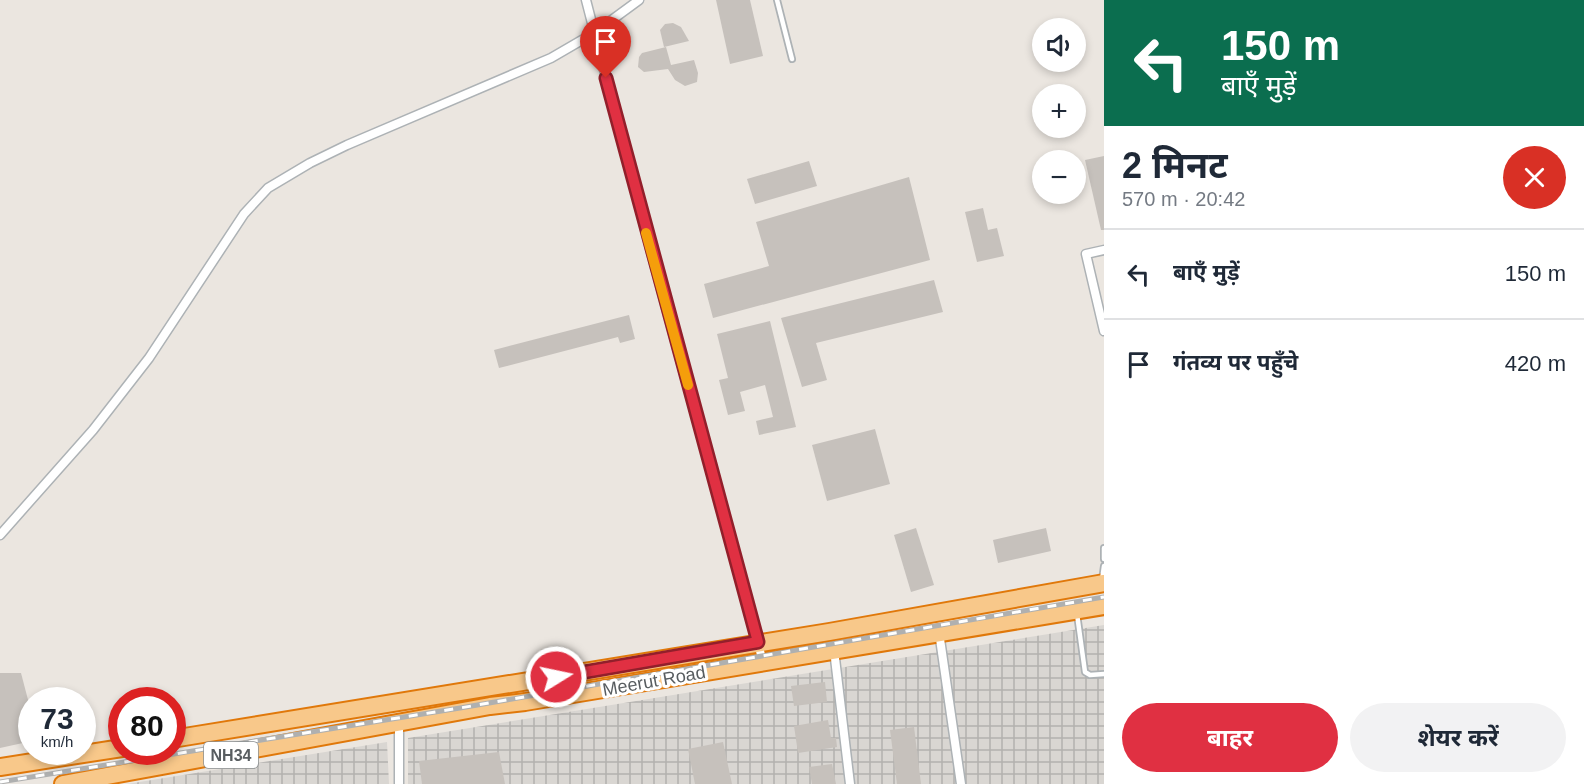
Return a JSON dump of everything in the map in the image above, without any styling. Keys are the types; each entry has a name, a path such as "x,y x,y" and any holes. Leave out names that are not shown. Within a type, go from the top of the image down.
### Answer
{"highway":[{"name":"Meerut Road","path":"186,738 1103,583"},
{"path":"1030,596 1034,617"},
{"name":"Meerut Road","path":"63,784 490,706 1104,606"},
{"path":"0,767 18,762"}],"street":[{"path":"586,0 649,245 763,662"},
{"path":"0,535 93,430 135,376 244,214 268,188 310,163 550,58 594,33 639,0"},
{"path":"1104,250 1086,254 1104,331"},
{"path":"939,632 961,784"},
{"path":"834,650 850,784"},
{"path":"399,724 399,784"}],"lane":[{"path":"777,0 792,60"},
{"path":"1104,548 1104,559"},
{"path":"1103,583 1104,566"},
{"path":"1077,610 1085,672 1090,675 1104,674"}],"shaded area":[{"path":"1104,625 1104,784 408,784 408,738"},
{"path":"387,742 389,784 127,784"}],"building":[{"path":"716,0 750,0 763,56 730,64"},
{"path":"673,23 681,27 689,41 664,47 660,30 665,24"},
{"path":"666,47 671,65 694,60 698,73 697,82 685,86 675,80 668,69 644,72 638,67 642,53"},
{"path":"1104,156 1104,230 1101,230 1086,160"},
{"path":"809,161 817,186 755,204 747,179"},
{"path":"909,177 930,260 713,318 704,284 769,266 756,222"},
{"path":"983,208 988,230 997,228 1004,256 977,262 965,212"},
{"path":"934,280 943,312 816,343 827,380 802,387 781,318"},
{"path":"629,315 635,339 620,343 618,337 499,368 494,350"},
{"path":"770,321 796,427 759,435 756,421 773,417 765,385 740,392 745,411 728,415 719,380 728,378 717,334"},
{"path":"875,429 890,484 827,501 812,445"},
{"path":"916,528 934,585 911,592 894,535"},
{"path":"1046,528 1051,551 998,563 993,540"},
{"path":"0,673 21,673 25,687 18,687 18,744 0,748"},
{"path":"825,682 827,702 794,706 791,686"},
{"path":"828,720 831,738 836,738 837,747 798,753 794,726"},
{"path":"914,727 921,784 897,784 890,730"},
{"path":"723,742 732,784 695,784 688,749"},
{"path":"499,752 505,784 422,784 419,761"},
{"path":"832,764 836,784 812,784 809,767"}],"railway":[{"path":"0,782 460,708 1104,597"}],"slow traffic":[{"path":"646,233 688,385"}],"route":[{"path":"556,677 758,642 652,256 606,78"}]}
